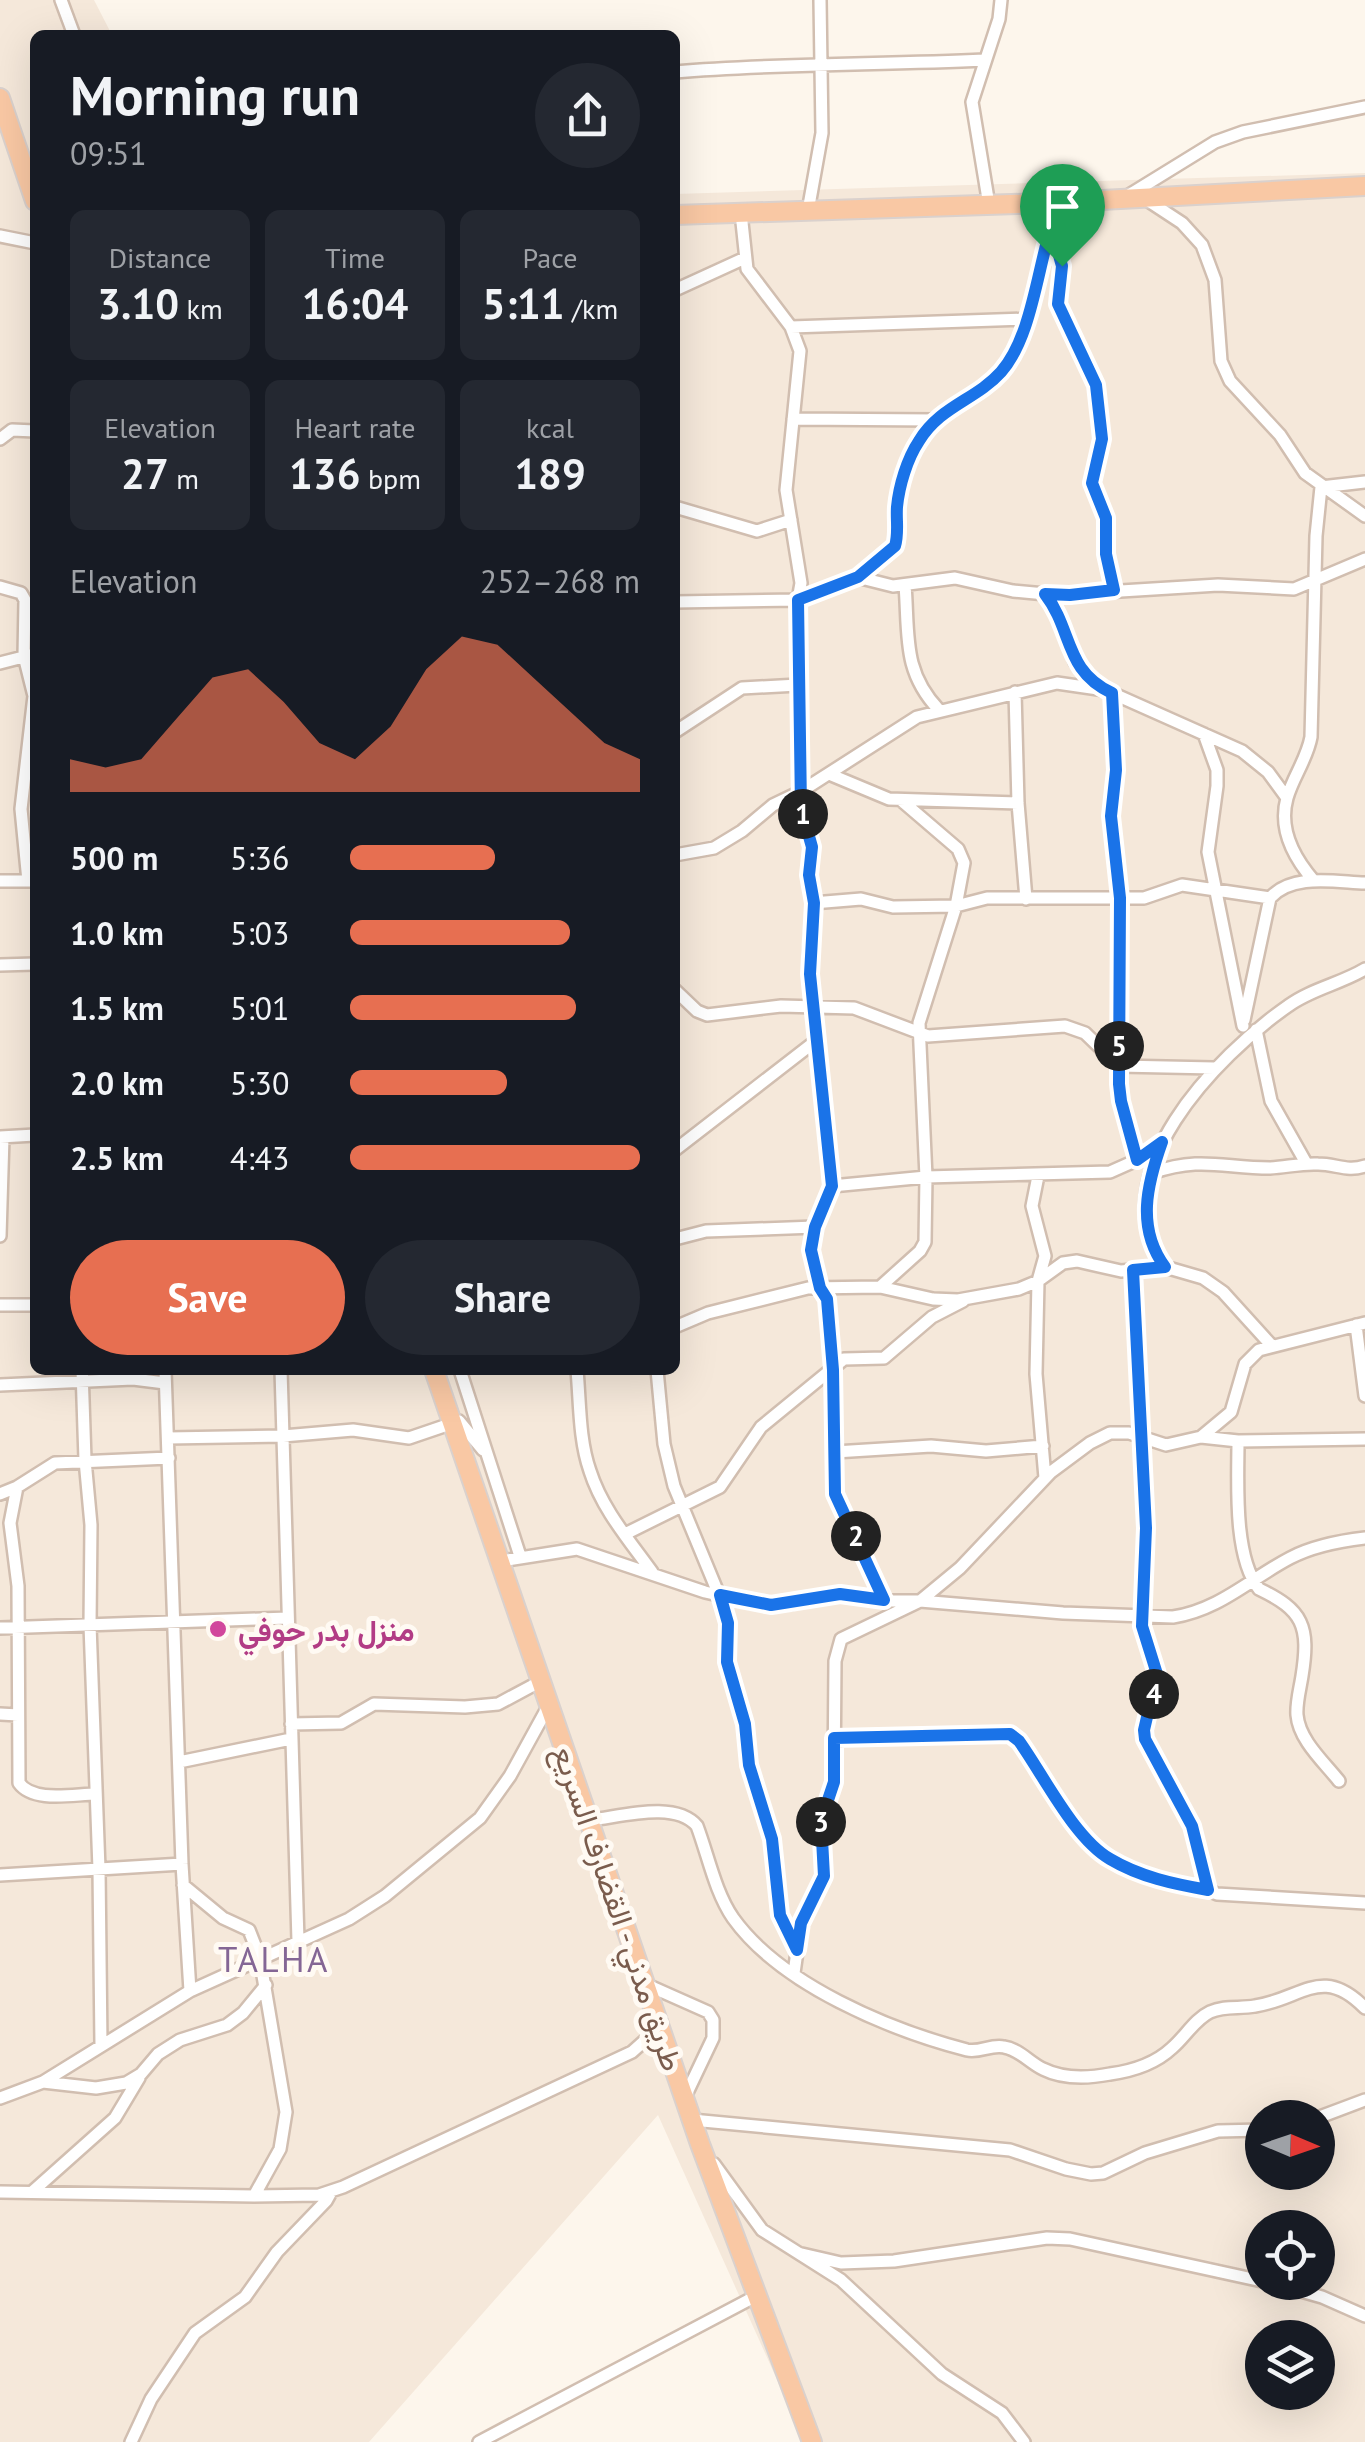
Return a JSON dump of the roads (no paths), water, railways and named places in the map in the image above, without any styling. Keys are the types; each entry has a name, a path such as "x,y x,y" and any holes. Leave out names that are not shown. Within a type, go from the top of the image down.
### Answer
{"highway":[{"path":"0,98 4,122 30,172"},
{"path":"680,216 1122,200 1365,186"},
{"name":"طريق مدني - القضارف السريع","path":"436,1375 684,2099 812,2442"}],"street":[{"path":"62,0 72,30"},
{"path":"808,211 822,132 820,0"},
{"path":"989,205 972,102 999,20 1000,0"},
{"path":"680,72 771,64 823,67 984,60"},
{"path":"1122,200 1215,142 1243,132 1365,108"},
{"path":"1144,198 1182,223 1202,246 1219,304 1224,372 1290,447 1306,473 1365,516"},
{"path":"1044,203 1062,266 1058,304 1096,385 1102,439 1092,483 1106,518 1106,554 1114,590"},
{"path":"741,213 745,258 752,277 791,327 800,351 786,490 801,582 800,792 812,847 810,959 832,1186 815,1227 811,1250 820,1288 827,1299 837,1503 856,1535 884,1600"},
{"path":"680,602 798,600 858,577 895,546 898,500 917,443 936,420 1000,374 1013,355 1028,320 1036,275 1051,227"},
{"path":"0,236 30,242"},
{"path":"680,288 745,258"},
{"path":"791,327 1028,320"},
{"path":"792,420 936,420"},
{"path":"0,439 12,430 30,430"},
{"path":"1321,487 1365,482"},
{"path":"1314,881 1289,845 1287,798 1308,754 1311,737 1314,583 1321,487"},
{"path":"680,509 757,532 791,520"},
{"path":"858,577 905,586 956,578 1013,591 1070,595 1218,584 1294,589 1365,558"},
{"path":"905,586 914,675 920,690 938,710"},
{"path":"0,588 21,593 25,600 30,655 0,663"},
{"path":"1045,594 1062,620 1075,662 1109,692 1116,770 1111,816 1120,898 1118,1066 1121,1101 1137,1160"},
{"path":"680,854 714,848 773,805 917,717 1015,692 1070,683 1109,692 1256,761 1287,798"},
{"path":"680,729 742,688 798,685"},
{"path":"1015,692 1026,899"},
{"path":"30,731 21,809 30,874"},
{"path":"1204,734 1218,786 1208,852 1242,1026"},
{"path":"828,774 878,796 902,801 1018,803"},
{"path":"880,1287 925,1242 926,1176 918,1034 921,1013 956,906 963,856 902,801"},
{"path":"0,881 30,881"},
{"path":"1239,1044 1270,898 1286,885 1314,881 1365,883"},
{"path":"814,903 861,899 885,906 956,906 987,898 1120,898 1152,896 1182,885 1270,898"},
{"path":"0,965 30,964"},
{"path":"1165,1267 1151,1244 1146,1201 1162,1142 1191,1096 1214,1068 1256,1030 1301,998 1365,970"},
{"path":"680,995 707,1014 814,1005 868,1012 918,1034 937,1036 1065,1026 1085,1033 1118,1066 1214,1068"},
{"path":"1256,1030 1271,1101 1306,1163"},
{"path":"680,1146 817,1040"},
{"path":"0,1236 2,1137 30,1134"},
{"path":"832,1186 926,1176 1110,1172 1137,1160 1162,1142"},
{"path":"1152,1173 1189,1162 1272,1168 1306,1163 1352,1170 1365,1166"},
{"path":"1038,1176 1032,1206 1045,1256 1038,1281 1036,1374 1045,1478"},
{"path":"680,1238 706,1230 815,1227"},
{"path":"680,1325 708,1312 820,1288 880,1287 932,1299 968,1298 1019,1289 1063,1263 1077,1260 1121,1271 1165,1267 1204,1278 1223,1292 1272,1346"},
{"path":"1133,1270 1146,1528 1142,1636 1157,1674 1145,1739 1192,1826 1208,1890"},
{"path":"625,1534 720,1487 761,1427 850,1356 884,1358 932,1317 968,1298"},
{"path":"0,1305 30,1305"},
{"path":"1202,1438 1232,1412 1245,1364 1259,1350 1360,1324 1365,1396"},
{"path":"281,1375 298,1941"},
{"path":"462,1375 520,1556"},
{"path":"577,1375 590,1475 608,1510 653,1574"},
{"path":"657,1375 664,1444 682,1508 728,1623 727,1662 745,1724 749,1765 772,1839 780,1915 797,1950"},
{"path":"82,1376 91,1524 100,2045"},
{"path":"0,1385 82,1376 165,1376 190,1991"},
{"path":"168,1438 353,1430 409,1438 453,1422 466,1426 484,1450"},
{"path":"794,1974 801,1923 824,1876 821,1821 834,1782 836,1661 841,1639 920,1601 960,1568 1045,1478 1082,1448 1110,1433 1139,1436 1166,1445 1202,1438 1365,1439"},
{"path":"1238,1441 1241,1530 1252,1580 1259,1589 1284,1599 1300,1621 1303,1670 1297,1715 1302,1734 1339,1780"},
{"path":"835,1452 931,1446 986,1452 1042,1446"},
{"path":"0,1494 18,1487 47,1466 85,1460 169,1458"},
{"path":"18,1487 10,1523 18,1586 22,1789 41,1795 96,1794"},
{"path":"501,1561 577,1549 720,1595 771,1605 840,1594 1142,1616 1190,1614 1220,1602 1313,1548 1365,1538"},
{"path":"0,1628 287,1618"},
{"path":"290,1724 341,1723 374,1704 498,1704 541,1682"},
{"path":"0,2098 43,2082 190,1991 349,1918 385,1896 480,1818 510,1776 549,1704"},
{"path":"0,1714 18,1715"},
{"path":"834,1738 1010,1734 1019,1741 1084,1836 1107,1858 1168,1882 1216,1894 1365,1903"},
{"path":"179,1762 291,1739"},
{"path":"590,1820 668,1812 690,1818 697,1826 735,1921 794,1974 832,1997 909,2032 970,2051 1006,2047 1044,2070 1080,2077 1145,2065 1169,2052 1213,2010 1255,2006 1301,1989 1333,1986 1352,1994 1365,2008"},
{"path":"0,1875 182,1864"},
{"path":"183,1885 224,1918 248,1930 260,1958 286,2112 280,2149 254,2196"},
{"path":"645,1984 708,2012 714,2020 713,2038 684,2099"},
{"path":"32,2192 116,2118 141,2074 158,2054 180,2040 228,2025 266,1985"},
{"path":"0,2192 254,2196 331,2192 632,2052 660,2027"},
{"path":"43,2082 96,2088 126,2084 141,2074"},
{"path":"1335,2111 1365,2100"},
{"path":"692,2120 1010,2150 1066,2170 1091,2174 1218,2131 1245,2130"},
{"path":"700,2144 762,2230 842,2280 942,2374 1002,2413 1024,2442"},
{"path":"131,2442 150,2399 195,2333 244,2297 276,2252 326,2202 331,2192"},
{"path":"802,2254 841,2263 894,2261 1047,2238 1070,2239 1245,2277"},
{"path":"480,2442 758,2295"},
{"path":"1327,2300 1365,2316"}],"place":[{"name":"منزل بدر حوفي","path":"218,1629"}],"district":[{"name":"TALHA","path":"274,1959"}]}
